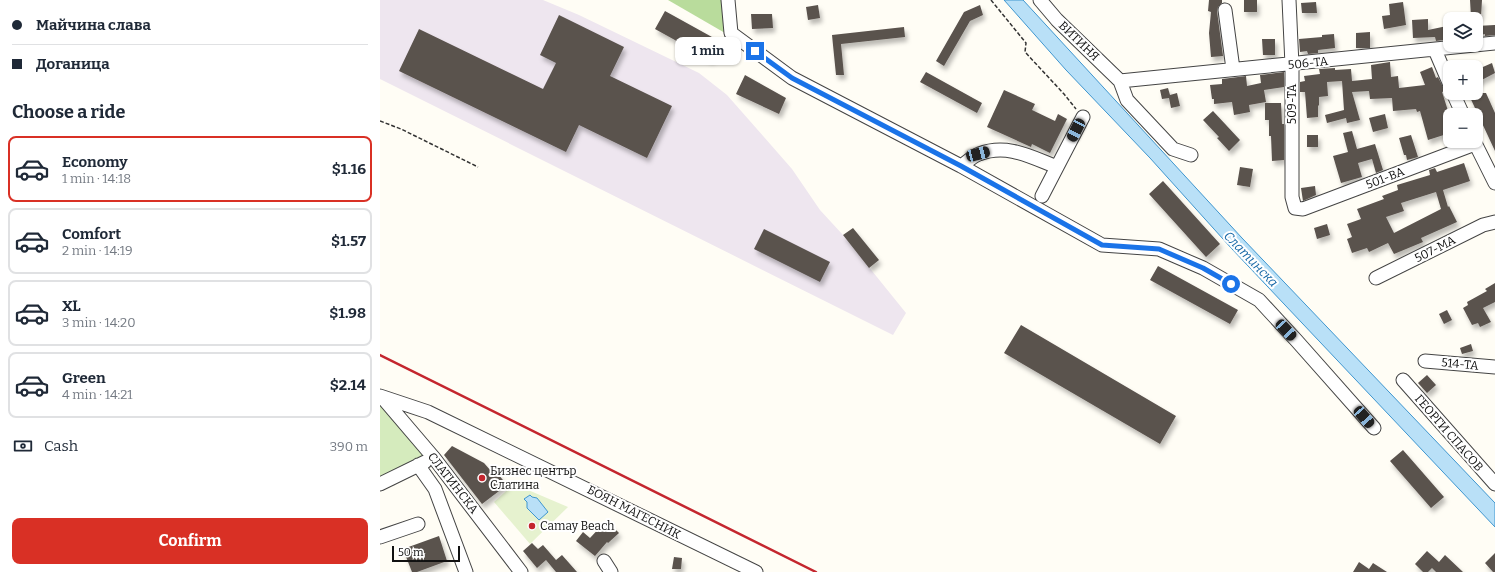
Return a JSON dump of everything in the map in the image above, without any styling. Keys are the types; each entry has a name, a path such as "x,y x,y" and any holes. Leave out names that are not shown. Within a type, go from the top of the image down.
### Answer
{"street":[{"path":"728,0 731,33 792,78 961,166 1102,245 1159,249 1203,268 1258,300 1296,340 1374,428"},
{"name":"ВИТИНЯ","path":"1040,0 1057,20 1120,81"},
{"name":"509-ТА","path":"1290,0 1292,65 1292,197 1295,208"},
{"path":"1225,10 1233,69"},
{"name":"506-ТА","path":"1120,81 1233,69 1292,65 1495,43"},
{"path":"1435,50 1443,69"},
{"path":"1120,81 1127,100 1173,149 1191,155"},
{"path":"1042,196 1083,118"},
{"name":"501-ВА","path":"1295,208 1303,209 1461,148"},
{"path":"1477,148 1495,183"},
{"path":"961,166 978,154 996,150 1014,150 1057,167"},
{"name":"507-МА","path":"1376,278 1483,224 1495,222"},
{"name":"514-ТА","path":"1425,361 1495,367"},
{"name":"ГЕОРГИ СПАСОВ","path":"1403,380 1495,484"},
{"name":"СЛАТИНСКА","path":"381,396 434,458 515,570"},
{"name":"БОЯН МАГЕСНИК","path":"381,396 428,412 756,572"},
{"path":"380,484 434,458"},
{"path":"418,465 435,489 466,572"},
{"path":"380,537 418,524"}],"path":[{"path":"991,0 1026,44 1025,52 1064,94 1083,118"},
{"path":"380,122 401,129 478,167"}],"shaded area":[{"path":"380,0 543,0 579,15 699,73 727,95 792,169 820,210 843,235 906,313 893,335 380,79"}],"green space":[{"path":"668,0 724,0 725,33"},
{"path":"380,396 434,458 380,484"},
{"name":"Camay Beach","path":"514,484 568,507 530,544 494,502"}],"water":[{"name":"Слатинска","path":"1004,0 1023,0 1242,238 1495,503 1495,527 1232,249 1150,158 1066,70"},
{"path":"530,495 537,498 548,512 539,520 527,508 527,502 524,499"}],"building":[{"path":"1209,0 1222,0 1222,3 1218,7 1217,11 1223,56 1211,57 1209,33 1211,12 1208,11"},
{"path":"1244,0 1257,0 1257,12 1244,12"},
{"path":"1470,0 1482,0 1481,12 1471,12"},
{"path":"1316,2 1317,13 1302,13 1301,3"},
{"path":"1403,2 1406,25 1384,29 1382,16 1390,15 1389,4"},
{"path":"818,5 820,18 808,20 806,7"},
{"path":"980,5 983,15 970,21 944,66 936,61 964,12"},
{"path":"665,11 721,42 711,60 655,29"},
{"path":"751,14 772,14 773,28 752,29"},
{"path":"559,15 624,47 610,76 672,106 647,158 579,125 566,152 399,71 419,29 543,89 556,63 540,55"},
{"path":"1428,19 1428,30 1443,27 1443,40 1436,41 1435,37 1413,38 1412,20"},
{"path":"1495,25 1495,35 1485,36 1485,34 1483,34 1483,26"},
{"path":"904,27 905,37 841,44 844,75 836,75 832,35"},
{"path":"1370,32 1370,48 1356,48 1356,33"},
{"path":"1334,34 1335,48 1318,50 1318,53 1308,54 1307,51 1300,52 1299,39 1322,37 1322,35"},
{"path":"1262,39 1275,39 1275,55 1263,55"},
{"path":"1390,62 1391,77 1398,76 1399,88 1425,85 1420,72 1432,67 1436,78 1438,77 1443,87 1443,100 1445,100 1447,108 1443,108 1443,135 1428,140 1420,111 1417,112 1416,109 1393,111 1392,98 1370,99 1369,91 1352,92 1360,120 1347,123 1346,118 1327,123 1325,115 1344,110 1342,81 1327,82 1328,96 1319,97 1318,117 1307,118 1305,92 1300,92 1300,82 1305,81 1304,76 1320,74 1319,69 1335,68 1335,70 1351,69 1352,81 1372,79 1371,65"},
{"path":"1492,63 1495,73 1483,79 1483,67"},
{"path":"926,72 982,103 977,113 920,82"},
{"path":"1284,72 1284,87 1264,90 1266,102 1249,105 1250,112 1234,115 1232,102 1214,104 1210,85 1222,84 1222,79 1246,76 1247,86 1261,83 1260,75"},
{"path":"745,75 786,98 779,114 736,94"},
{"path":"1168,88 1170,95 1177,93 1180,106 1171,108 1169,98 1162,99 1160,90"},
{"path":"1004,90 1035,104 1032,110 1055,121 1058,114 1067,119 1050,153 1032,144 1031,147 987,127"},
{"path":"1483,93 1486,93 1495,113 1495,151 1483,125 1483,108 1475,108 1471,100 1483,100"},
{"path":"1265,103 1281,103 1282,124 1284,124 1284,160 1272,161 1269,120 1265,120"},
{"path":"1213,111 1240,140 1229,151 1217,138 1219,137 1203,120"},
{"path":"1385,114 1388,128 1373,132 1369,118"},
{"path":"1352,131 1357,149 1375,144 1383,170 1376,173 1372,159 1358,163 1362,177 1341,183 1333,156 1348,152 1343,133"},
{"path":"1307,135 1318,135 1318,147 1307,147"},
{"path":"1411,135 1418,157 1407,160 1399,138"},
{"path":"1464,163 1470,181 1443,190 1448,207 1449,206 1457,222 1421,238 1423,242 1394,254 1388,243 1369,252 1367,248 1352,253 1347,239 1352,237 1347,224 1361,219 1357,209 1384,199 1382,196 1398,190 1397,185 1430,175 1429,170 1435,168 1437,172","holes":["1436,192 1441,209 1394,233 1386,217 1404,211 1401,203"]},
{"path":"1240,167 1253,169 1250,187 1237,185"},
{"path":"1163,181 1220,244 1206,257 1149,194"},
{"path":"1315,186 1316,195 1303,201 1301,188"},
{"path":"1327,224 1330,235 1317,239 1314,228"},
{"path":"853,228 879,260 869,268 843,235"},
{"path":"764,229 830,262 820,282 754,249"},
{"path":"1158,266 1238,310 1230,324 1150,280"},
{"path":"1495,283 1495,302 1483,308 1491,322 1480,327 1478,323 1472,325 1463,308 1468,305 1467,302 1487,291 1485,289"},
{"path":"1447,310 1452,320 1444,324 1439,314"},
{"path":"1021,325 1176,416 1160,444 1004,353"},
{"path":"1471,344 1473,351 1462,354 1460,348"},
{"path":"1427,375 1436,385 1427,393 1418,383"},
{"name":"Бизнес център Слатина","path":"452,446 484,463 491,471 494,469 507,485 482,504 444,455"},
{"path":"1403,450 1444,497 1431,508 1390,461"},
{"path":"603,524 608,529 611,525 619,533 608,543 607,542 595,556 576,541 583,532 590,538"},
{"path":"439,536 447,561 417,572 412,572 403,549"},
{"path":"532,543 538,549 543,545 556,560 562,555 577,572 556,572 546,560 537,568 523,551"},
{"path":"1427,551 1439,562 1445,555 1463,572 1436,572 1432,568 1428,572 1423,572 1415,564"},
{"path":"1495,553 1495,572 1493,572 1485,563"},
{"path":"674,557 682,558 681,569 672,569"},
{"path":"1359,562 1369,569 1373,563 1387,572 1353,572"}],"railway":[{"path":"380,355 816,572"}],"place":[{"name":"Бизнес център Слатина","path":"482,478"},
{"name":"Camay Beach","path":"532,526"}],"route":[{"path":"755,51 792,78 961,166 1102,245 1159,249 1203,268 1231,284"}]}
